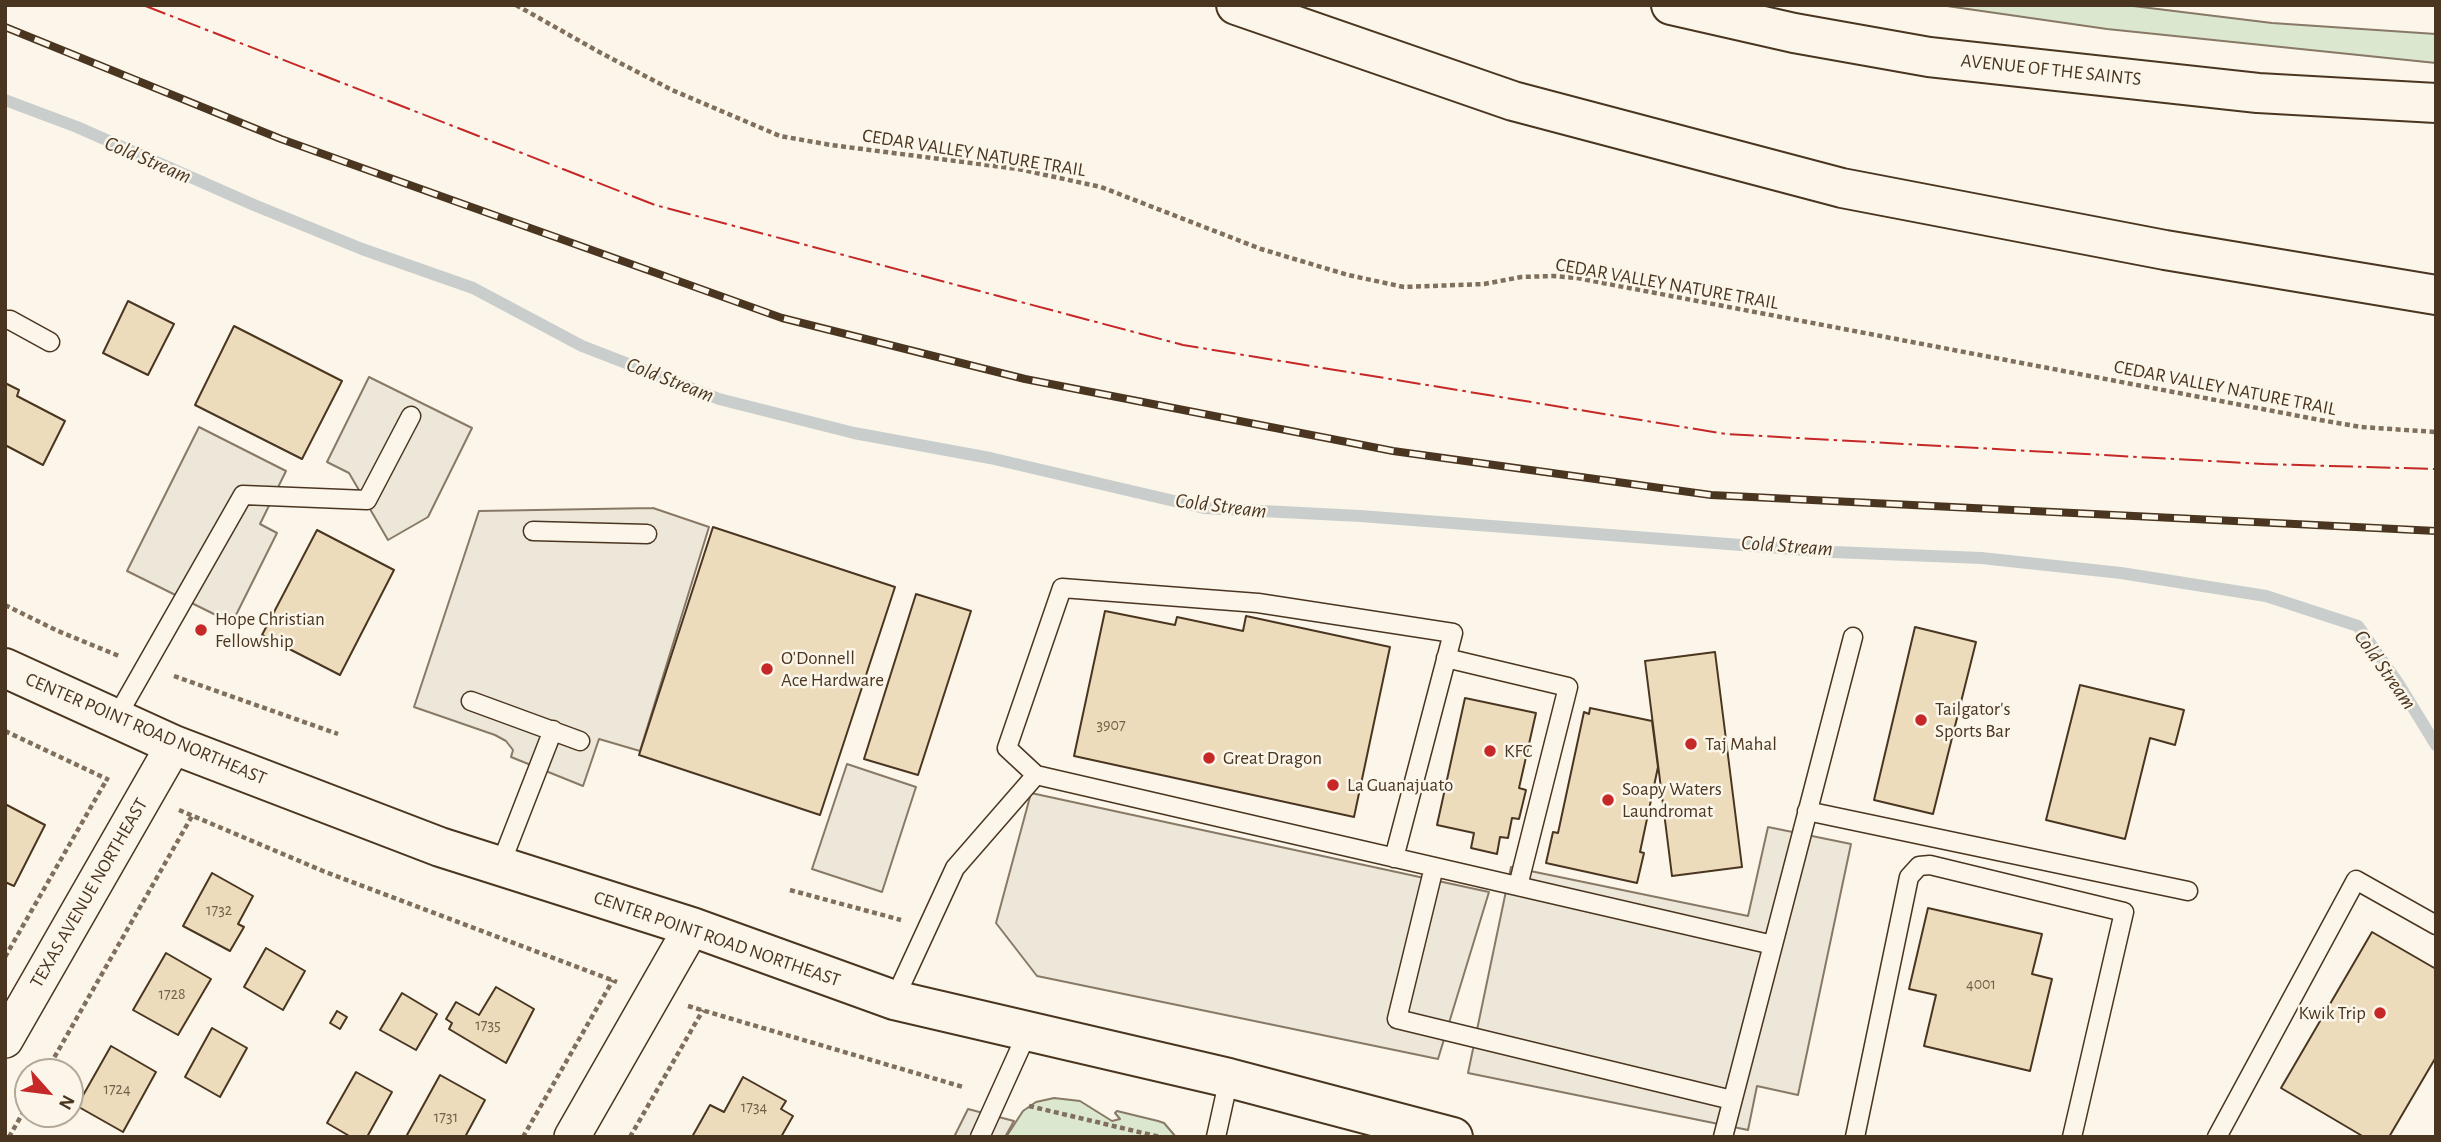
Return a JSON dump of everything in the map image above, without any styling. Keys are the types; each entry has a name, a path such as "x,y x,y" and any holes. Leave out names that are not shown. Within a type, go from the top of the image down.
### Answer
{"main road":[{"path":"1236,5 1513,101 1842,188 2165,250 2436,295"},
{"name":"AVENUE OF THE SAINTS","path":"1671,5 1794,33 1929,57 2258,93 2436,103"},
{"name":"CENTER POINT ROAD NORTHEAST","path":"5,668 173,745 440,847 692,927 894,1000 1229,1079 1453,1137"}],"street":[{"name":"TEXAS AVENUE NORTHEAST","path":"5,1040 173,745"},
{"path":"572,1137 692,927"}],"lane":[{"path":"5,320 10,320 50,342"},
{"path":"116,718 243,495 367,500 411,416"},
{"path":"533,531 647,534"},
{"path":"1394,858 1453,633 1258,603 1062,588 1007,748 1036,775 1394,858 1773,945"},
{"path":"1723,1137 1853,637"},
{"path":"1447,658 1568,687 1518,886"},
{"path":"471,701 580,741"},
{"path":"500,866 553,730"},
{"path":"894,1000 955,868 1036,775"},
{"path":"1807,811 2188,891"},
{"path":"1855,1137 1909,877 1919,866 1930,865 2124,912 2072,1137"},
{"path":"1434,867 1397,1019 1732,1100"},
{"path":"2223,1135 2356,880 2436,925"},
{"path":"979,1137 1028,1031"},
{"path":"1216,1137 1229,1079"}],"path":[{"name":"CEDAR VALLEY NATURE TRAIL","path":"516,5 601,54 672,90 780,136 1018,169 1101,187 1261,249 1348,275 1404,287 1484,284 1521,277 1577,278 2361,428 2436,432"},
{"path":"5,731 113,782"},
{"path":"5,957 107,779"},
{"path":"174,808 323,871 626,985"},
{"path":"54,1058 192,816"},
{"path":"790,890 928,928"},
{"path":"523,1137 613,980"},
{"path":"684,1005 963,1087"},
{"path":"630,1137 703,1010"},
{"path":"1029,1106 1160,1137"}],"green space":[{"path":"1940,5 2125,5 2272,23 2436,34 2436,63 2107,29"},
{"path":"1054,1098 1080,1101 1112,1121 1120,1119 1115,1113 1117,1111 1158,1121 1164,1123 1176,1137 1006,1137 1023,1111 1036,1102"}],"shaded area":[{"path":"369,377 472,428 428,517 388,540 349,473 327,462"},
{"path":"199,427 286,471 260,524 277,533 232,623 127,571"},
{"path":"653,508 709,527 640,751 599,739 583,786 511,757 513,750 506,741 495,735 414,707 479,511"},
{"path":"847,764 916,787 882,892 812,869"},
{"path":"1031,793 1489,892 1438,1059 1037,976 996,923"},
{"path":"1768,827 1851,844 1798,1095 1757,1086 1748,1130 1468,1073 1511,867 1748,916"},
{"path":"968,1109 1014,1121 1005,1137 954,1137"}],"building":[{"path":"128,301 174,324 148,375 103,353"},
{"path":"234,326 342,381 302,459 195,405"},
{"path":"5,383 19,390 17,396 65,421 43,465 5,445"},
{"name":"O'Donnell Ace Hardware","path":"713,527 895,587 820,815 639,755"},
{"path":"317,530 394,570 340,675 262,635"},
{"path":"916,594 971,611 918,775 864,759"},
{"path":"1105,611 1175,625 1177,617 1243,631 1246,616 1390,647 1354,817 1074,756"},
{"path":"1915,627 1976,642 1933,814 1874,800"},
{"name":"Taj Mahal","path":"1715,652 1742,867 1672,876 1645,661"},
{"path":"2080,685 2184,710 2175,745 2150,738 2125,839 2046,820"},
{"name":"KFC","path":"1465,698 1536,713 1519,788 1526,790 1519,819 1512,818 1508,838 1500,837 1497,854 1471,848 1474,833 1437,825"},
{"name":"Soapy Waters Laundromat","path":"1590,708 1652,721 1658,767 1640,852 1644,853 1637,883 1546,863 1553,832 1558,833 1584,712 1589,714"},
{"path":"5,804 45,825 14,886 5,882"},
{"path":"212,873 253,896 238,924 244,927 230,951 183,926"},
{"path":"1928,908 2042,934 2032,974 2052,979 2030,1071 1924,1046 1936,995 1909,989"},
{"name":"Kwik Trip","path":"2372,932 2436,969 2436,1057 2389,1137 2364,1137 2281,1088"},
{"path":"266,948 305,971 283,1010 244,987"},
{"path":"166,953 211,979 178,1035 133,1010"},
{"path":"496,987 534,1009 506,1063 449,1029 452,1023 446,1019 456,1002 479,1015"},
{"path":"402,993 437,1014 416,1050 380,1030"},
{"path":"337,1011 347,1017 340,1029 330,1023"},
{"path":"212,1028 247,1048 220,1097 185,1077"},
{"path":"111,1046 156,1072 123,1132 84,1110 84,1094"},
{"path":"356,1072 392,1092 367,1137 351,1137 327,1123"},
{"path":"440,1075 485,1100 465,1137 410,1137 407,1135"},
{"path":"743,1077 786,1101 781,1109 793,1116 781,1137 692,1137 710,1105 724,1112"}],"waterway":[{"name":"Cold Stream","path":"5,100 77,127 362,249 473,288 582,346 719,399 854,433 990,458 1204,508 1360,516 1833,552 1981,558 2121,573 2266,596 2358,626 2398,683 2436,745"}],"railway":[{"path":"5,27 281,139 782,318 1025,379 1393,451 1711,495 2436,531"}],"power":[{"path":"143,5 655,205 1183,345 1726,434 2264,464 2436,469"}],"place":[{"name":"Hope Christian Fellowship","path":"201,630"},
{"name":"O'Donnell Ace Hardware","path":"767,669"},
{"name":"Tailgator's Sports Bar","path":"1921,720"},
{"name":"Taj Mahal","path":"1691,744"},
{"name":"KFC","path":"1490,751"},
{"name":"Great Dragon","path":"1209,758"},
{"name":"La Guanajuato","path":"1333,785"},
{"name":"Soapy Waters Laundromat","path":"1608,800"},
{"name":"Kwik Trip","path":"2380,1013"}]}
